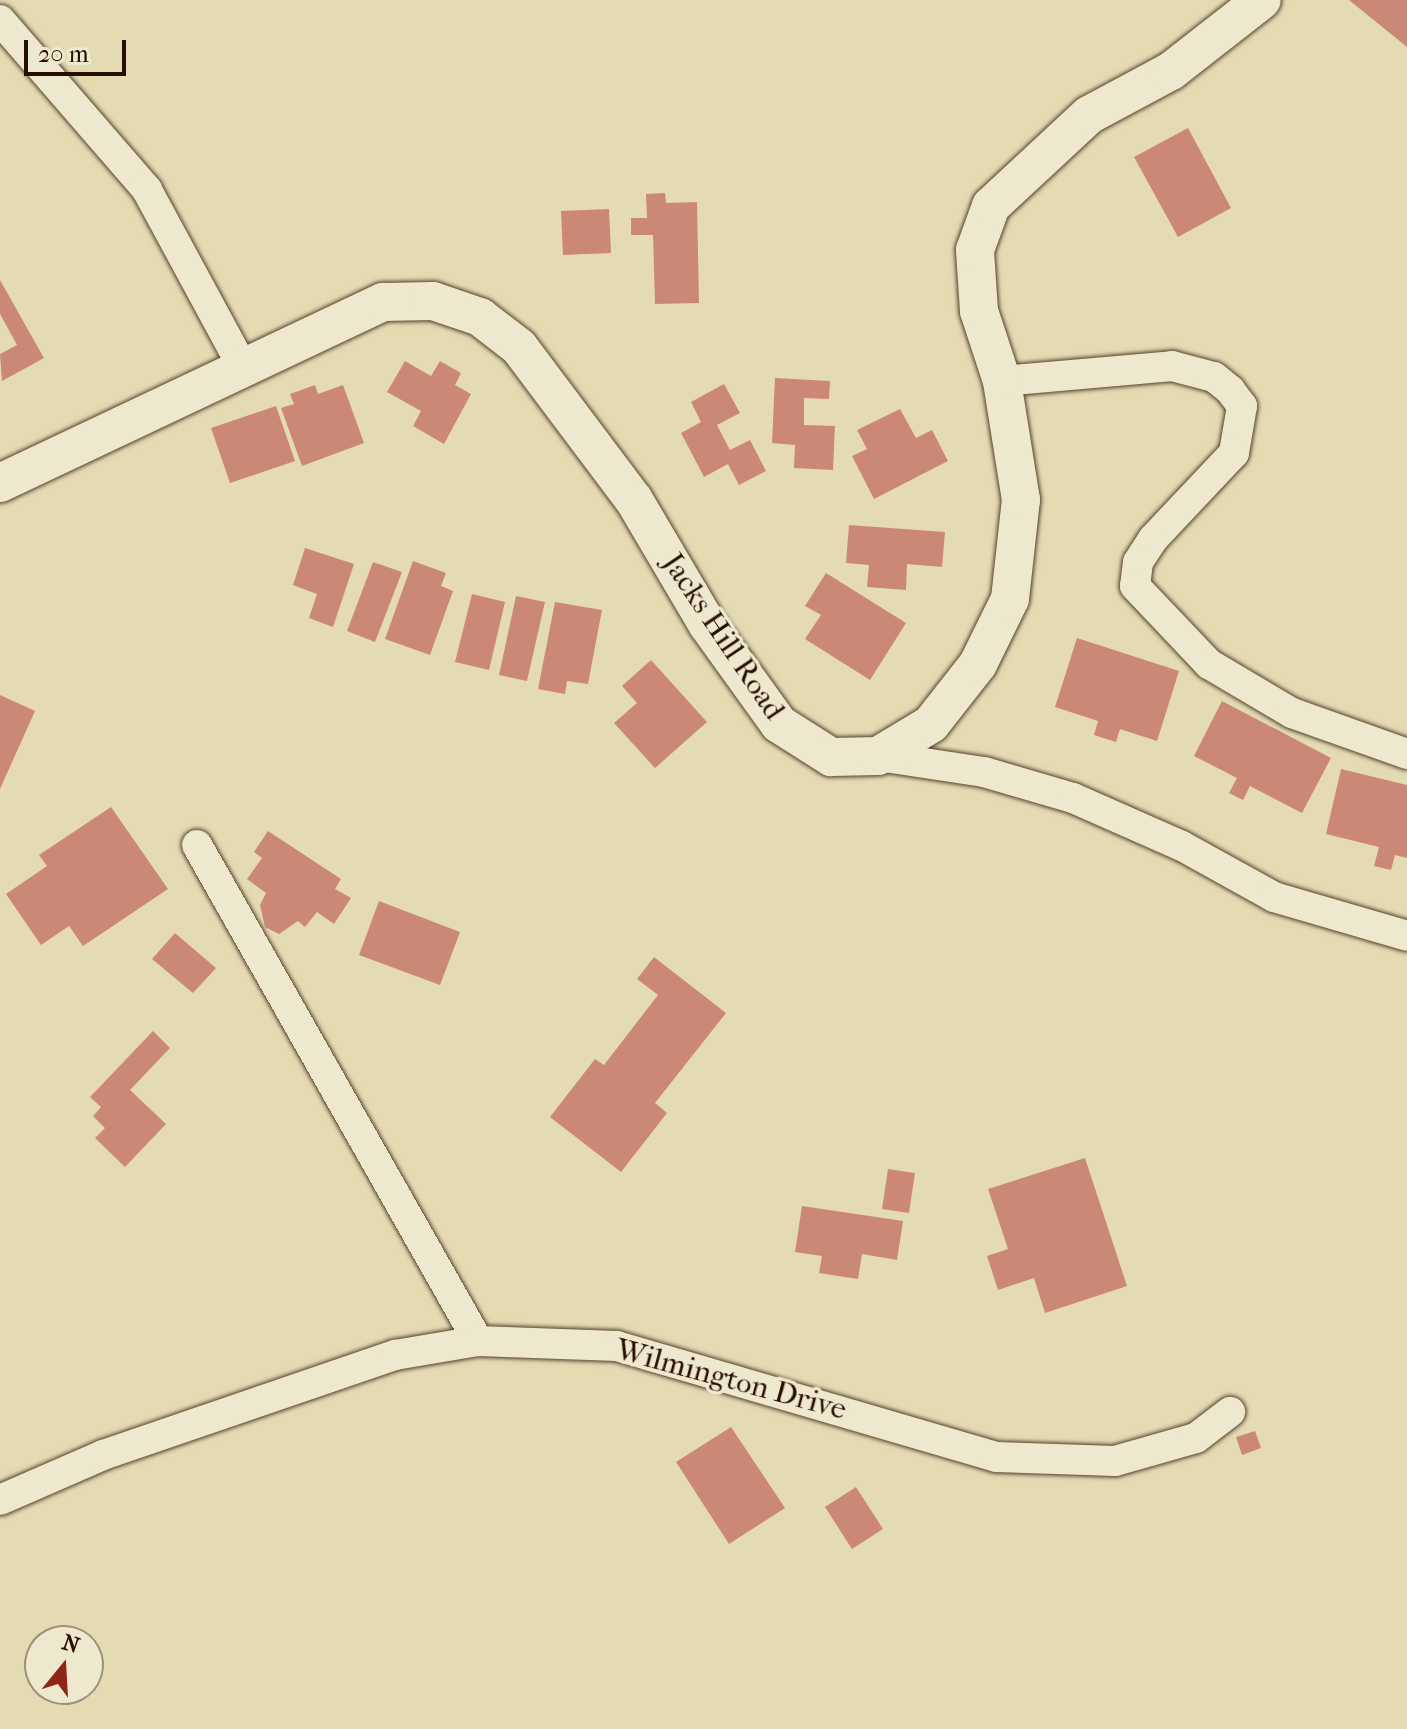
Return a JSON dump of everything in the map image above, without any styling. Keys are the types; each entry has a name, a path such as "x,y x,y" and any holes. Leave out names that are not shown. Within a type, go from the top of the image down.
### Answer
{"street":[{"name":"Jacks Hill Road","path":"0,483 241,364 383,302 433,301 480,317 519,347 624,487 707,624 779,724 831,757 878,756 931,724 978,664 1010,599 1021,500 1002,381 979,311 975,250 991,206 1089,115 1171,71 1262,0"},
{"path":"0,20 147,190 241,364"},
{"path":"1002,381 1172,366 1214,377 1230,390 1242,406 1234,453 1153,539 1138,562 1135,586 1209,664 1292,713 1407,754"},
{"path":"878,756 984,772 1073,798 1182,846 1274,897 1407,936"},
{"path":"197,845 478,1341"},
{"name":"Wilmington Drive","path":"0,1500 103,1455 395,1355 478,1341 617,1346 996,1457 1115,1461 1196,1438 1230,1412"}],"building":[{"path":"1349,0 1407,0 1407,47"},
{"path":"1188,128 1231,208 1178,237 1134,157"},
{"path":"665,193 666,203 697,202 699,303 655,304 653,235 631,235 631,218 647,218 646,194"},
{"path":"609,209 611,253 563,255 561,211"},
{"path":"0,280 44,358 2,381 0,354 17,345 0,314"},
{"path":"405,361 431,376 440,361 461,373 455,385 471,394 444,444 413,426 421,411 387,392"},
{"path":"775,378 830,381 829,399 804,398 804,425 835,426 833,470 794,468 795,445 772,443"},
{"path":"724,384 740,413 717,425 730,450 750,440 766,471 739,485 728,464 704,477 681,433 701,422 691,402"},
{"path":"315,385 318,394 343,385 364,443 302,466 281,408 294,404 290,394"},
{"path":"276,406 295,461 230,483 211,428"},
{"path":"900,409 916,438 932,430 948,461 874,499 852,456 867,449 857,430"},
{"path":"849,525 945,532 942,567 907,564 906,590 867,587 869,565 846,563"},
{"path":"305,548 354,564 333,627 309,618 317,594 293,585"},
{"path":"413,561 446,573 441,586 453,591 430,655 385,639"},
{"path":"373,562 402,572 375,642 347,631"},
{"path":"826,573 906,623 870,680 805,639 821,615 805,606"},
{"path":"472,594 505,602 489,670 455,662"},
{"path":"516,596 545,602 527,681 499,675"},
{"path":"555,602 602,610 588,684 567,681 565,694 538,689"},
{"path":"1077,638 1179,671 1157,741 1120,729 1116,742 1094,735 1098,721 1055,707"},
{"path":"651,660 707,722 655,768 614,723 637,703 622,686"},
{"path":"0,695 35,711 0,789"},
{"path":"1222,701 1331,758 1302,813 1250,786 1243,800 1229,793 1237,778 1194,756"},
{"path":"1341,769 1407,785 1407,858 1395,855 1391,870 1374,866 1379,847 1326,834"},
{"path":"111,807 168,889 83,946 69,926 41,945 6,894 47,866 39,855"},
{"path":"268,831 341,879 335,889 351,898 334,924 317,912 305,927 298,921 279,934 265,927 260,905 266,893 247,879 262,858 254,852"},
{"path":"379,901 460,932 440,985 359,955"},
{"path":"175,933 216,968 193,993 152,959"},
{"path":"654,957 726,1013 655,1103 667,1113 621,1172 550,1117 595,1059 604,1065 658,995 637,979"},
{"path":"153,1031 170,1048 130,1090 166,1124 125,1167 95,1138 105,1128 93,1116 101,1107 90,1097"},
{"path":"1085,1158 1127,1286 1045,1313 1034,1278 998,1290 987,1256 1008,1249 988,1189"},
{"path":"888,1169 915,1173 909,1213 882,1209"},
{"path":"802,1206 903,1221 897,1260 862,1254 858,1279 819,1273 822,1256 795,1252"},
{"path":"731,1427 785,1508 729,1544 676,1462"},
{"path":"1255,1431 1261,1448 1242,1455 1236,1437"},
{"path":"856,1487 883,1529 852,1549 825,1507"}]}
